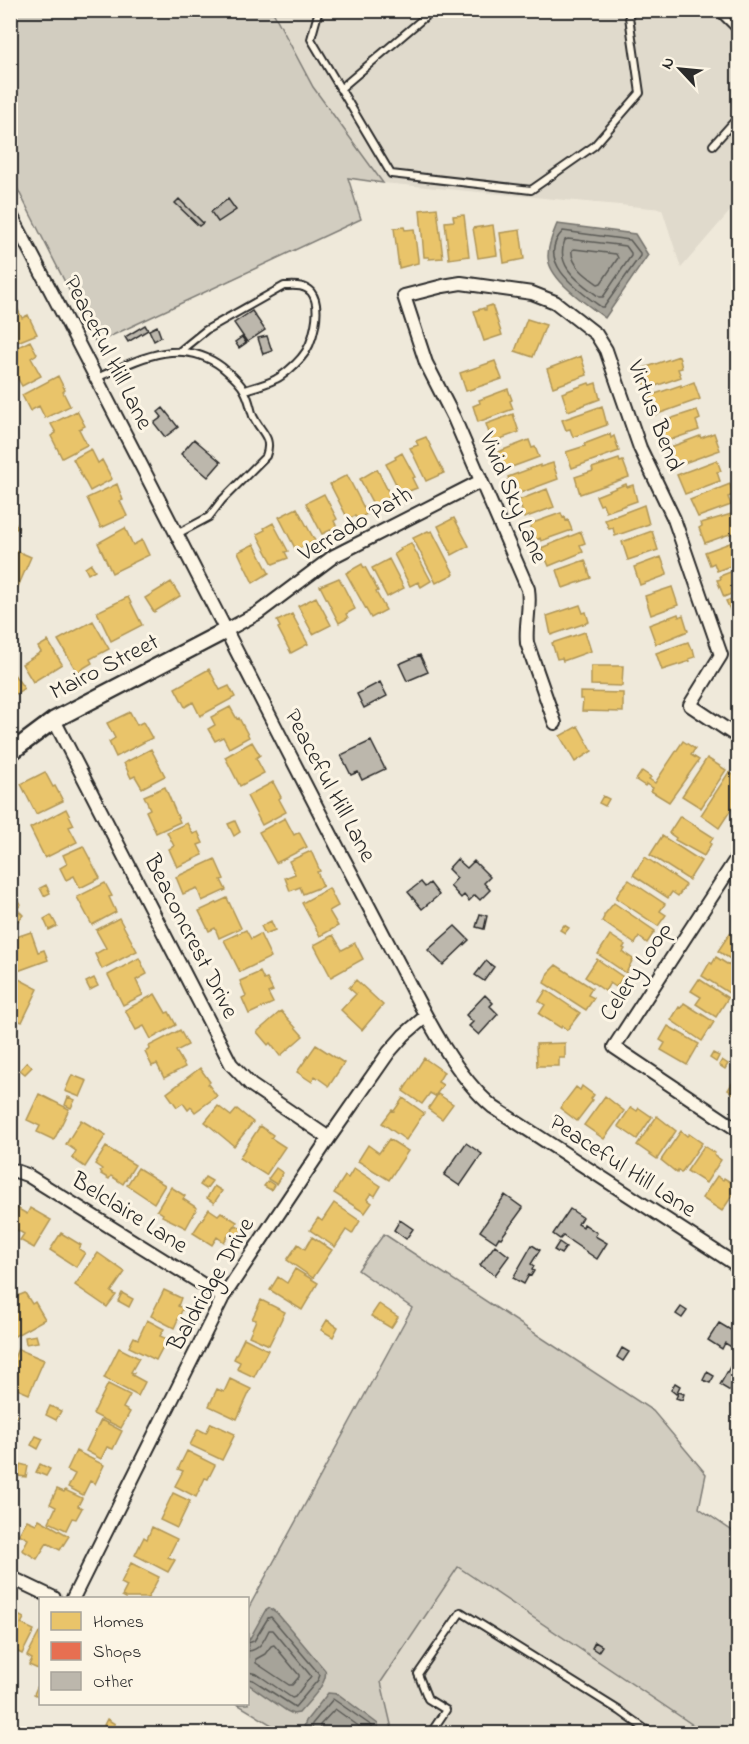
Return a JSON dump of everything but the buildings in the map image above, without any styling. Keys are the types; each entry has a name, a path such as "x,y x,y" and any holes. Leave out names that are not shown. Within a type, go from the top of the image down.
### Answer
{"street":[{"name":"Peaceful Hill Lane","path":"10,213 97,378 225,632 426,1016 459,1069 480,1097 493,1107 738,1266"},
{"name":"Virtus Bend","path":"404,296 461,283 532,292 555,302 601,340 640,448 674,519 721,655 690,705 738,737"},
{"name":"Vivid Sky Lane","path":"404,296 426,363 454,418 528,589 530,599 527,643 555,723"},
{"name":"Verrado Path","path":"225,632 258,613 334,556 481,481"},
{"name":"Mairo Street","path":"10,753 54,720 225,632"},
{"name":"Beaconcrest Drive","path":"54,720 231,1064 251,1085 329,1138"},
{"name":"Celery Loop","path":"738,856 614,1047 738,1130"},
{"name":"Baldridge Drive","path":"74,1597 223,1297 389,1052 426,1016"},
{"name":"Belclaire Lane","path":"10,1169 27,1175 223,1297"},
{"path":"10,1577 50,1597"}],"lane":[{"path":"320,10 311,39 391,174 531,190 594,146 640,93 628,10"},
{"path":"340,89 433,10"},
{"path":"717,10 738,31"},
{"path":"713,145 738,117"},
{"path":"180,351 206,330 284,286 298,285 310,290 314,298 316,315 313,336 302,357 276,379 245,390"},
{"path":"97,378 162,352 180,351 211,359 237,379 245,390 260,430 269,440 266,456 222,500 209,517 176,534"},
{"path":"430,1734 446,1710 428,1699 418,1674 461,1612 620,1711 652,1734"}],"shaded area":[{"path":"272,10 313,87 383,183 348,178 361,219 96,343 11,176 11,11"},
{"path":"272,11 738,11 738,202 681,268 662,209 383,183 313,87"},
{"path":"384,1234 653,1411 706,1474 699,1508 738,1535 738,1733 705,1733 458,1567 381,1682 393,1733 285,1733 239,1705 249,1705 249,1607 412,1308 358,1270"},
{"path":"458,1567 705,1733 393,1733 381,1682"}],"water":[{"path":"557,224 635,234 648,255 605,318 579,299 554,274 548,256"},
{"path":"270,1608 277,1613 325,1670 321,1686 299,1713 293,1714 287,1711 249,1685 249,1640 265,1611"},
{"path":"328,1693 338,1694 378,1724 378,1733 310,1734 304,1726 306,1721"}]}
